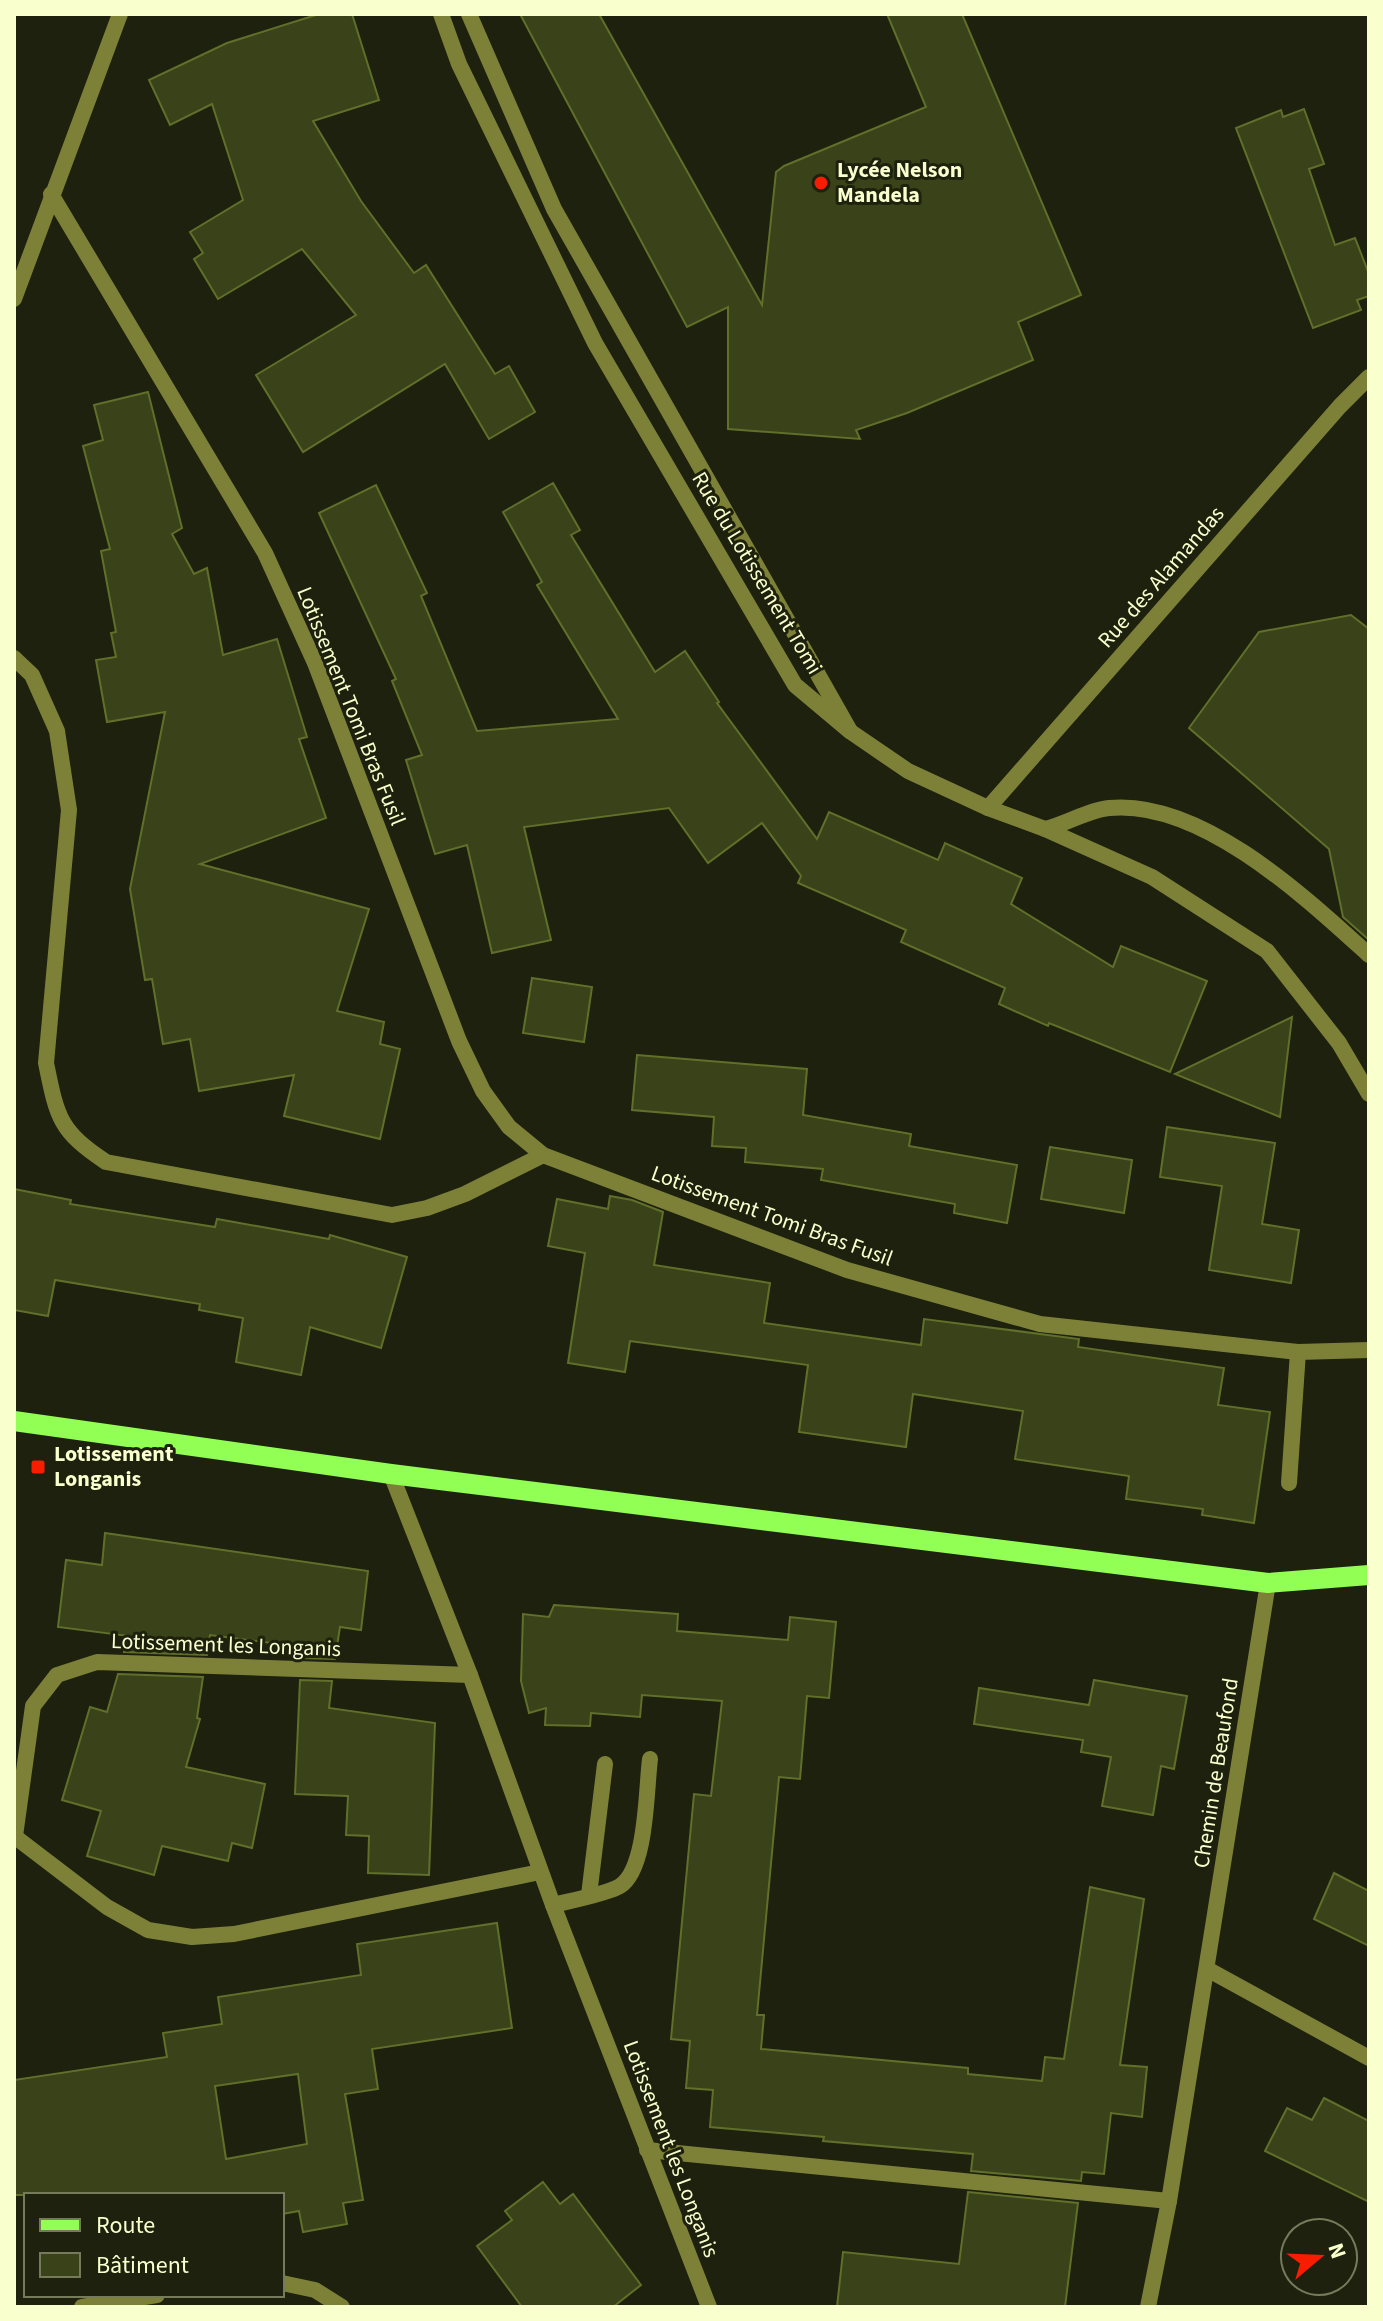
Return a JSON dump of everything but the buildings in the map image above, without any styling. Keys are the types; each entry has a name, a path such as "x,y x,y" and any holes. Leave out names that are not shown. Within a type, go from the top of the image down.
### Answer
{"main road":[{"path":"14,1421 391,1474 1268,1583 1369,1575"}],"street":[{"path":"14,299 120,14"},
{"name":"Rue du Lotissement Tomi","path":"441,14 459,64 595,343 795,685 851,732 908,771 1152,877 1267,951 1339,1043 1369,1094"},
{"path":"469,14 554,209 851,732"},
{"name":"Lotissement Tomi Bras Fusil","path":"51,194 265,553 315,663 459,1041 483,1091 509,1127 543,1155 847,1270 1040,1324 1298,1352 1369,1350"},
{"name":"Rue des Alamandas","path":"988,808 1340,406 1369,377"},
{"path":"14,658 32,675 57,731 69,810 46,1063 62,1124 82,1146 106,1162 392,1215 427,1208 465,1194 543,1155"},
{"path":"1045,829 1104,808 1130,807 1156,811 1211,832 1294,888 1369,955"},
{"path":"1289,1483 1298,1352"},
{"name":"Lotissement les Longanis","path":"391,1474 470,1675 540,1872 709,2307"},
{"name":"Chemin de Beaufond","path":"1148,2307 1169,2201 1268,1583"},
{"name":"Lotissement les Longanis","path":"470,1675 97,1662 57,1675 33,1706 15,1836 107,1907 148,1930 192,1937 234,1934 540,1872"},
{"path":"553,1905 620,1886 631,1875 639,1858 650,1759"},
{"path":"589,1895 605,1764"},
{"path":"1207,1969 1369,2058"},
{"path":"647,2150 1169,2201"},
{"path":"284,2283 315,2290 342,2307"},
{"path":"82,2307 144,2297"}],"place":[{"name":"Lycée Nelson Mandela","path":"821,183"},
{"name":"Lotissement Longanis","path":"38,1467"}]}
